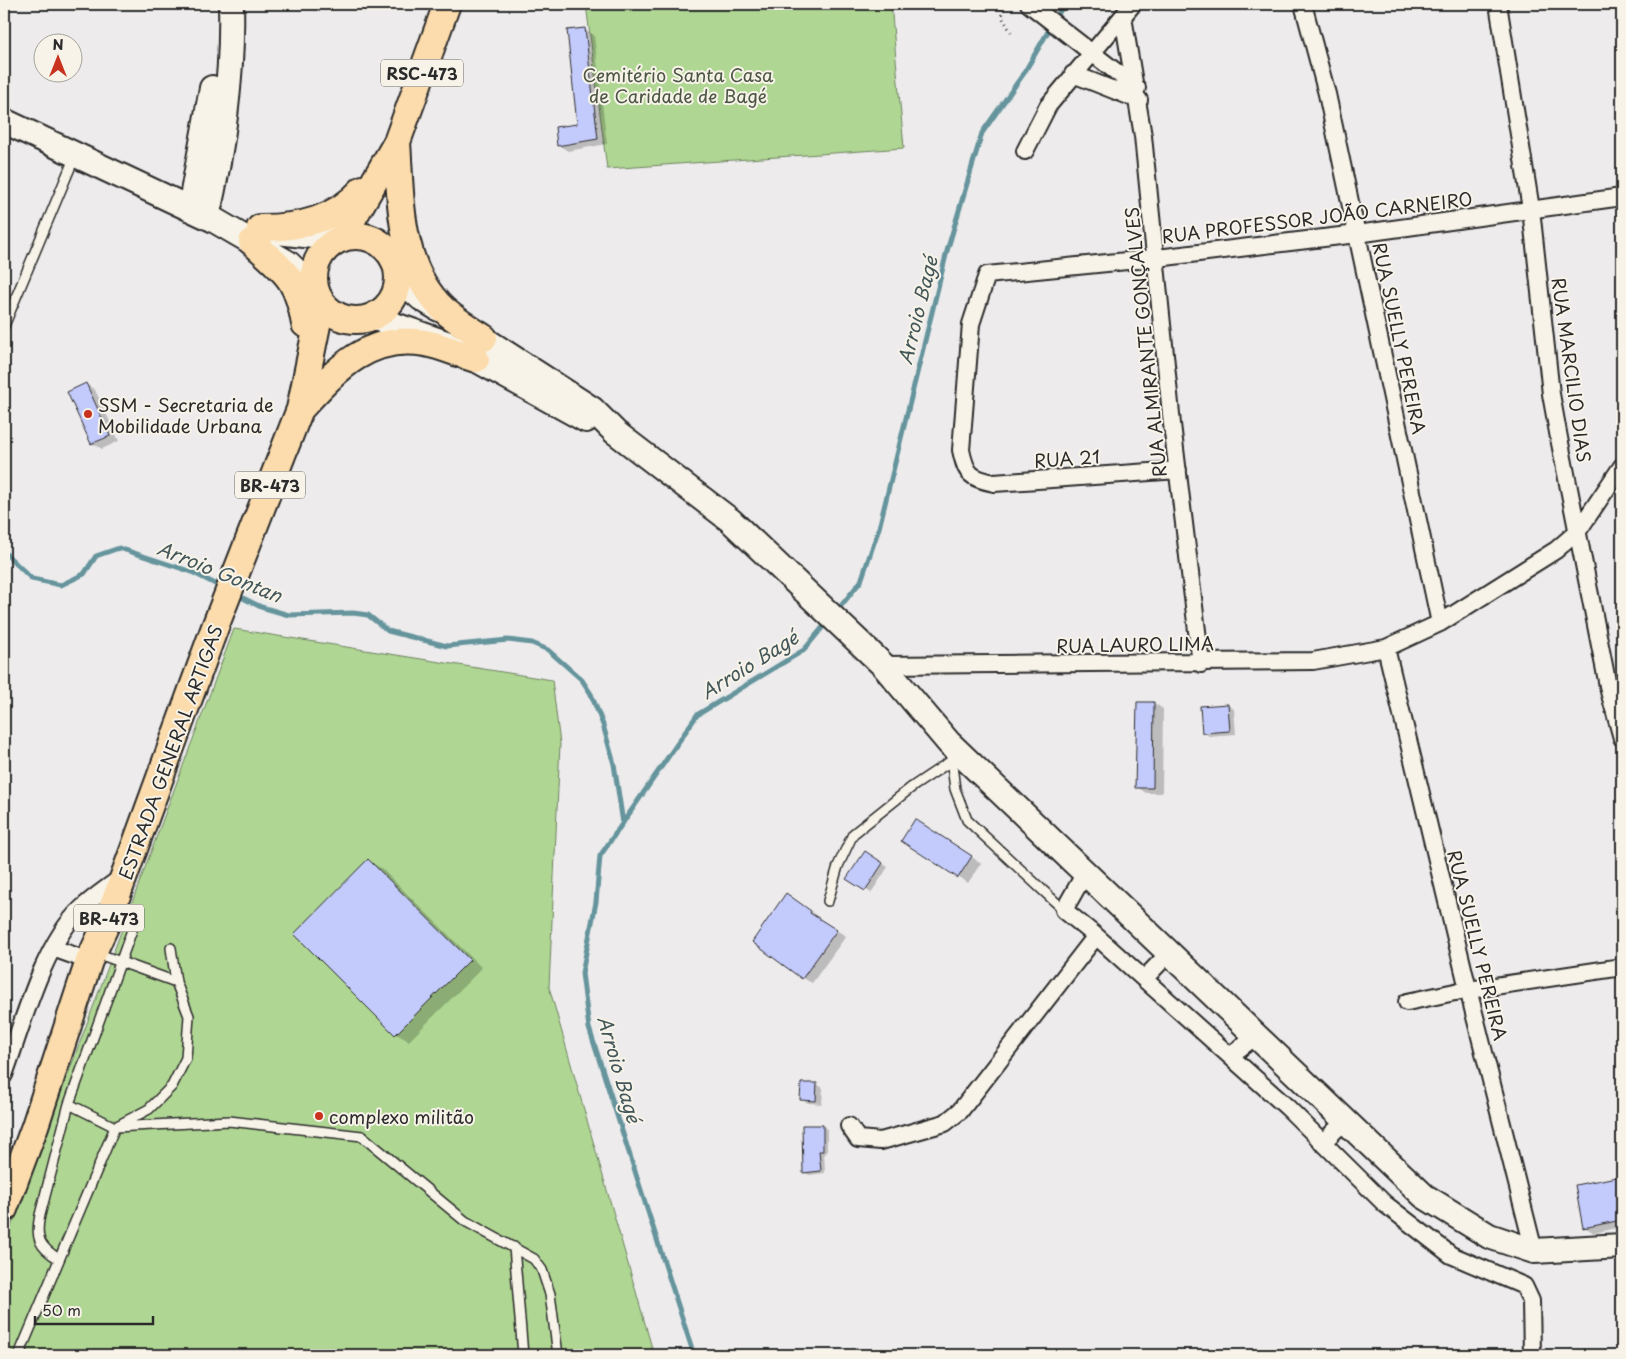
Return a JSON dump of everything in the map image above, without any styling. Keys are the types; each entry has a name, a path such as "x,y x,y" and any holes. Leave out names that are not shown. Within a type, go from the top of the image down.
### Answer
{"main road":[{"path":"204,215 205,138 218,46 217,4"},
{"path":"204,215 221,149 232,46 231,4"},
{"name":"RSC-473","path":"340,239 397,142 447,4"},
{"path":"4,121 204,215 256,235 316,289 325,307 333,314 352,320 372,317 480,349"},
{"path":"256,235 321,221 354,199 376,173 397,142"},
{"path":"397,142 407,245 422,282 443,309 480,349"},
{"name":"RSC-473","path":"397,142 395,213 398,273"},
{"path":"256,235 288,234 340,239 360,236 380,243 388,250 398,273 421,298 480,349 592,409 615,432 730,520 876,658 950,752 1085,873 1424,1196 1489,1236 1534,1251 1622,1246"},
{"path":"256,235 289,275 300,297 308,338 300,409"},
{"path":"300,409 318,320 314,279 318,260 324,251 340,239"},
{"path":"300,409 320,380 372,317 388,306 394,297 398,273"},
{"path":"300,409 334,372 364,350 394,342 480,349"},
{"name":"ESTRADA GENERAL ARTIGAS","path":"4,1209 36,1126 91,956 108,920 215,626 300,409"}],"street":[{"path":"1029,4 1092,53 1138,94"},
{"path":"1025,151 1048,106 1133,4"},
{"name":"RUA SUELLY PEREIRA","path":"1302,4 1327,94 1440,623"},
{"name":"RUA MARCILIO DIAS","path":"1498,4 1531,209 1552,394 1578,532 1616,690 1622,738"},
{"name":"RUA ALMIRANTE GONÇALVES","path":"1123,18 1138,94 1157,258 1178,470 1201,664"},
{"path":"1073,74 1138,94"},
{"name":"RUA PROFESSOR JOÃO CARNEIRO","path":"965,468 961,450 971,324 987,275 1157,258 1357,234 1622,197"},
{"name":"RUA 21","path":"965,468 975,479 994,482 1178,470"},
{"name":"RUA LAURO LIMA","path":"876,658 1201,664 1313,661 1386,648 1440,623 1556,550 1578,532 1621,471"},
{"name":"RUA SUELLY PEREIRA","path":"1386,648 1468,990 1534,1251"},
{"path":"1085,873 1076,893 1064,910 1096,936 1230,1056 1385,1204 1451,1254 1524,1286 1531,1301 1532,1355"},
{"path":"4,1074 46,963 62,931 80,909 125,874"},
{"path":"849,1126 858,1139 881,1141 945,1123 960,1111 1096,936"},
{"path":"53,948 91,956"},
{"path":"1144,979 1169,953"},
{"path":"1407,1002 1468,990 1622,967"},
{"path":"1230,1056 1256,1036"},
{"path":"1322,1143 1345,1121"}],"lane":[{"path":"4,326 75,156"},
{"path":"828,901 838,866 853,834 912,787 950,752"},
{"path":"950,752 955,789 967,820 1064,910"},
{"path":"59,1259 45,1250 37,1228 69,1104 132,930"},
{"path":"20,1355 116,1128 150,1109 172,1086 186,1058 189,1016 176,982 171,948"},
{"path":"91,956 121,961 176,982"},
{"path":"69,1104 116,1128 228,1122 362,1136 465,1221 534,1259 542,1270 550,1294 558,1355"},
{"path":"514,1247 522,1355"}],"path":[{"path":"1000,4 1002,17 1011,32"}],"green space":[{"name":"Cemitério Santa Casa de Caridade de Bagé","path":"586,4 891,4 904,148 607,169"},
{"name":"complexo militão","path":"234,629 552,680 560,744 549,987 654,1355 4,1355 4,1246"}],"building":[{"path":"585,28 598,139 557,146 555,127 577,124 567,30"},
{"name":"SSM - Secretaria de Mobilidade Urbana","path":"86,383 110,436 91,444 67,392"},
{"path":"1137,702 1154,702 1153,788 1135,788"},
{"path":"1228,704 1230,731 1202,733 1200,706"},
{"path":"915,819 972,856 958,878 901,841"},
{"path":"865,851 883,863 865,891 846,879"},
{"path":"368,859 470,960 395,1035 294,934"},
{"path":"786,893 811,911 810,913 837,930 802,979 752,942"},
{"path":"801,1083 817,1083 816,1101 800,1100"},
{"path":"802,1125 823,1125 823,1151 819,1151 821,1171 803,1173"},
{"path":"1622,1176 1622,1220 1583,1228 1575,1185"}],"waterway":[{"name":"Arroio Bagé","path":"836,612 861,581 879,528 947,251 982,133 1024,73 1064,4"},
{"name":"Arroio Gontan","path":"4,552 32,579 61,585 84,574 96,556 119,548 192,572 223,588"},
{"name":"Arroio Gontan","path":"237,595 261,607 289,615 353,613 368,615 388,631 447,646 508,640 532,643 548,650 582,680 591,694 603,725 614,764 623,823"},
{"name":"Arroio Bagé","path":"694,1355 589,1028 582,973 596,902 600,856 697,715 804,650 827,622"}],"place":[{"name":"SSM - Secretaria de Mobilidade Urbana","path":"88,414"},
{"name":"complexo militão","path":"319,1116"}]}
